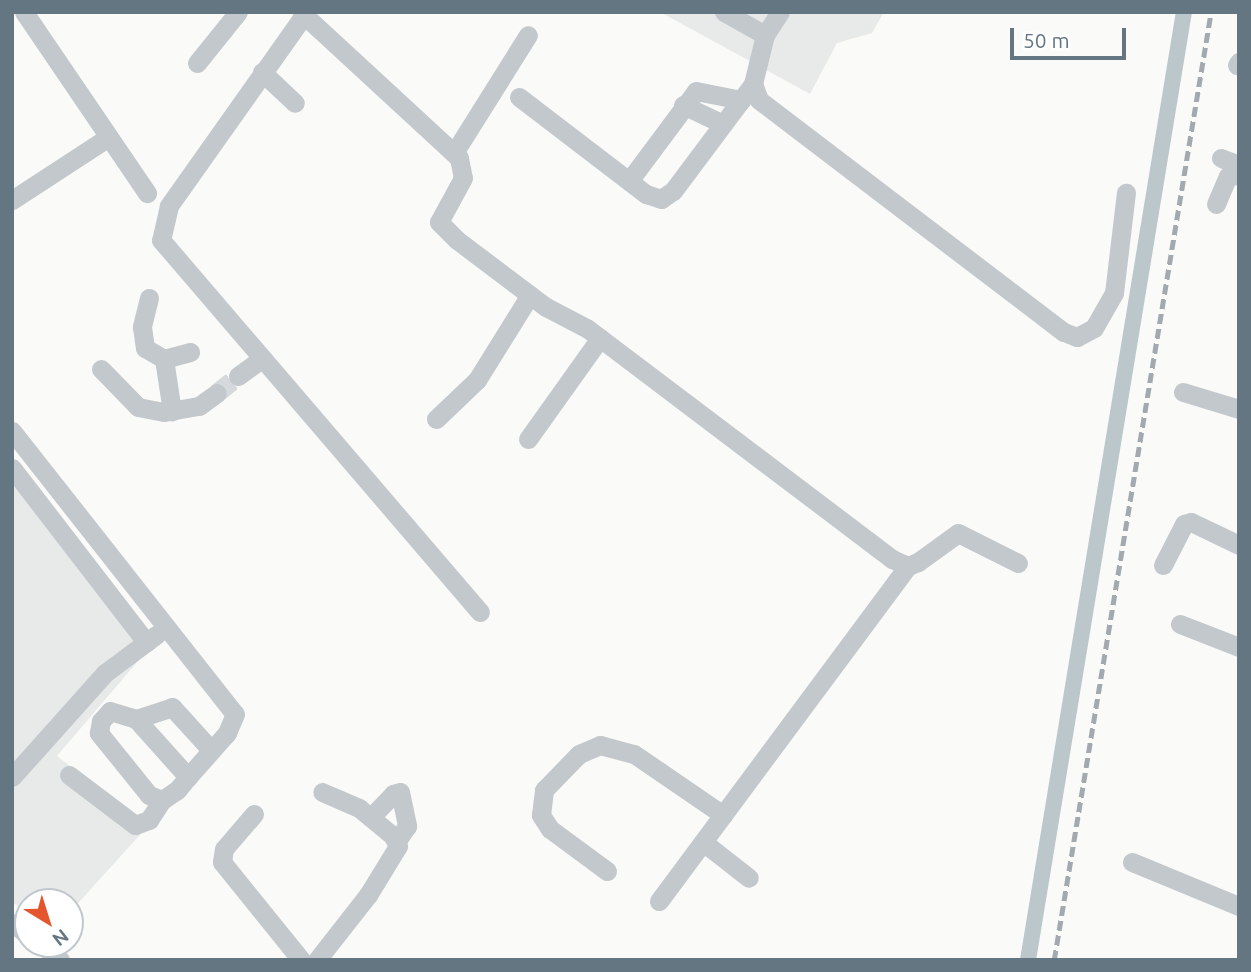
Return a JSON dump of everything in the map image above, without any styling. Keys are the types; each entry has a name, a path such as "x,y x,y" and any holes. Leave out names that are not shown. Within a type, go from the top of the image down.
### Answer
{"street":[{"path":"24,12 107,138 147,193"},
{"path":"197,63 239,12"},
{"path":"724,12 765,35"},
{"path":"519,97 629,181 654,198 666,197 753,84 765,35 780,12"},
{"path":"480,612 161,240 169,206 303,14 463,164 463,178 439,222 448,233 530,295 600,338 892,559 908,566"},
{"path":"454,153 528,35"},
{"path":"262,72 295,103"},
{"path":"753,84 759,100 1065,332 1077,337 1094,328 1114,293 1126,193"},
{"path":"629,181 682,105 702,90 741,100"},
{"path":"682,105 723,124"},
{"path":"12,200 107,138"},
{"path":"1216,204 1228,176 1239,175"},
{"path":"436,419 477,380 530,295"},
{"path":"149,298 142,338 151,355 164,359 190,352"},
{"path":"528,439 600,338"},
{"path":"164,359 172,411"},
{"path":"238,376 261,359"},
{"path":"101,369 138,407 172,411 199,405 217,393"},
{"path":"1183,393 1239,409"},
{"path":"12,431 235,714 227,733 188,777 162,800 149,820 135,825 69,775"},
{"path":"12,468 146,642"},
{"path":"1163,565 1184,524 1191,522 1239,545"},
{"path":"659,901 908,566 958,533 1018,563"},
{"path":"1180,624 1239,647"},
{"path":"12,777 86,692 168,626"},
{"path":"136,719 172,707 211,750"},
{"path":"162,800 149,795 99,733 101,721 110,711 136,719 188,777"},
{"path":"607,871 550,829 541,815 544,790 579,754 600,745 634,754 723,815"},
{"path":"322,792 342,797 371,817 397,841"},
{"path":"317,960 387,867 397,841 407,826 400,792 393,794 371,817"},
{"path":"254,814 224,849 222,862 301,960"},
{"path":"703,842 749,878"},
{"path":"1132,862 1239,906"}],"shaded area":[{"path":"660,12 884,12 872,33 837,43 810,94"},
{"path":"12,461 156,640 57,756 148,826 84,897 84,888 14,888 14,903"}],"waterway":[{"path":"1028,960 1184,12"}],"tunnel":[{"path":"217,393 238,376"}],"railway":[{"path":"1054,960 1211,12"}]}
